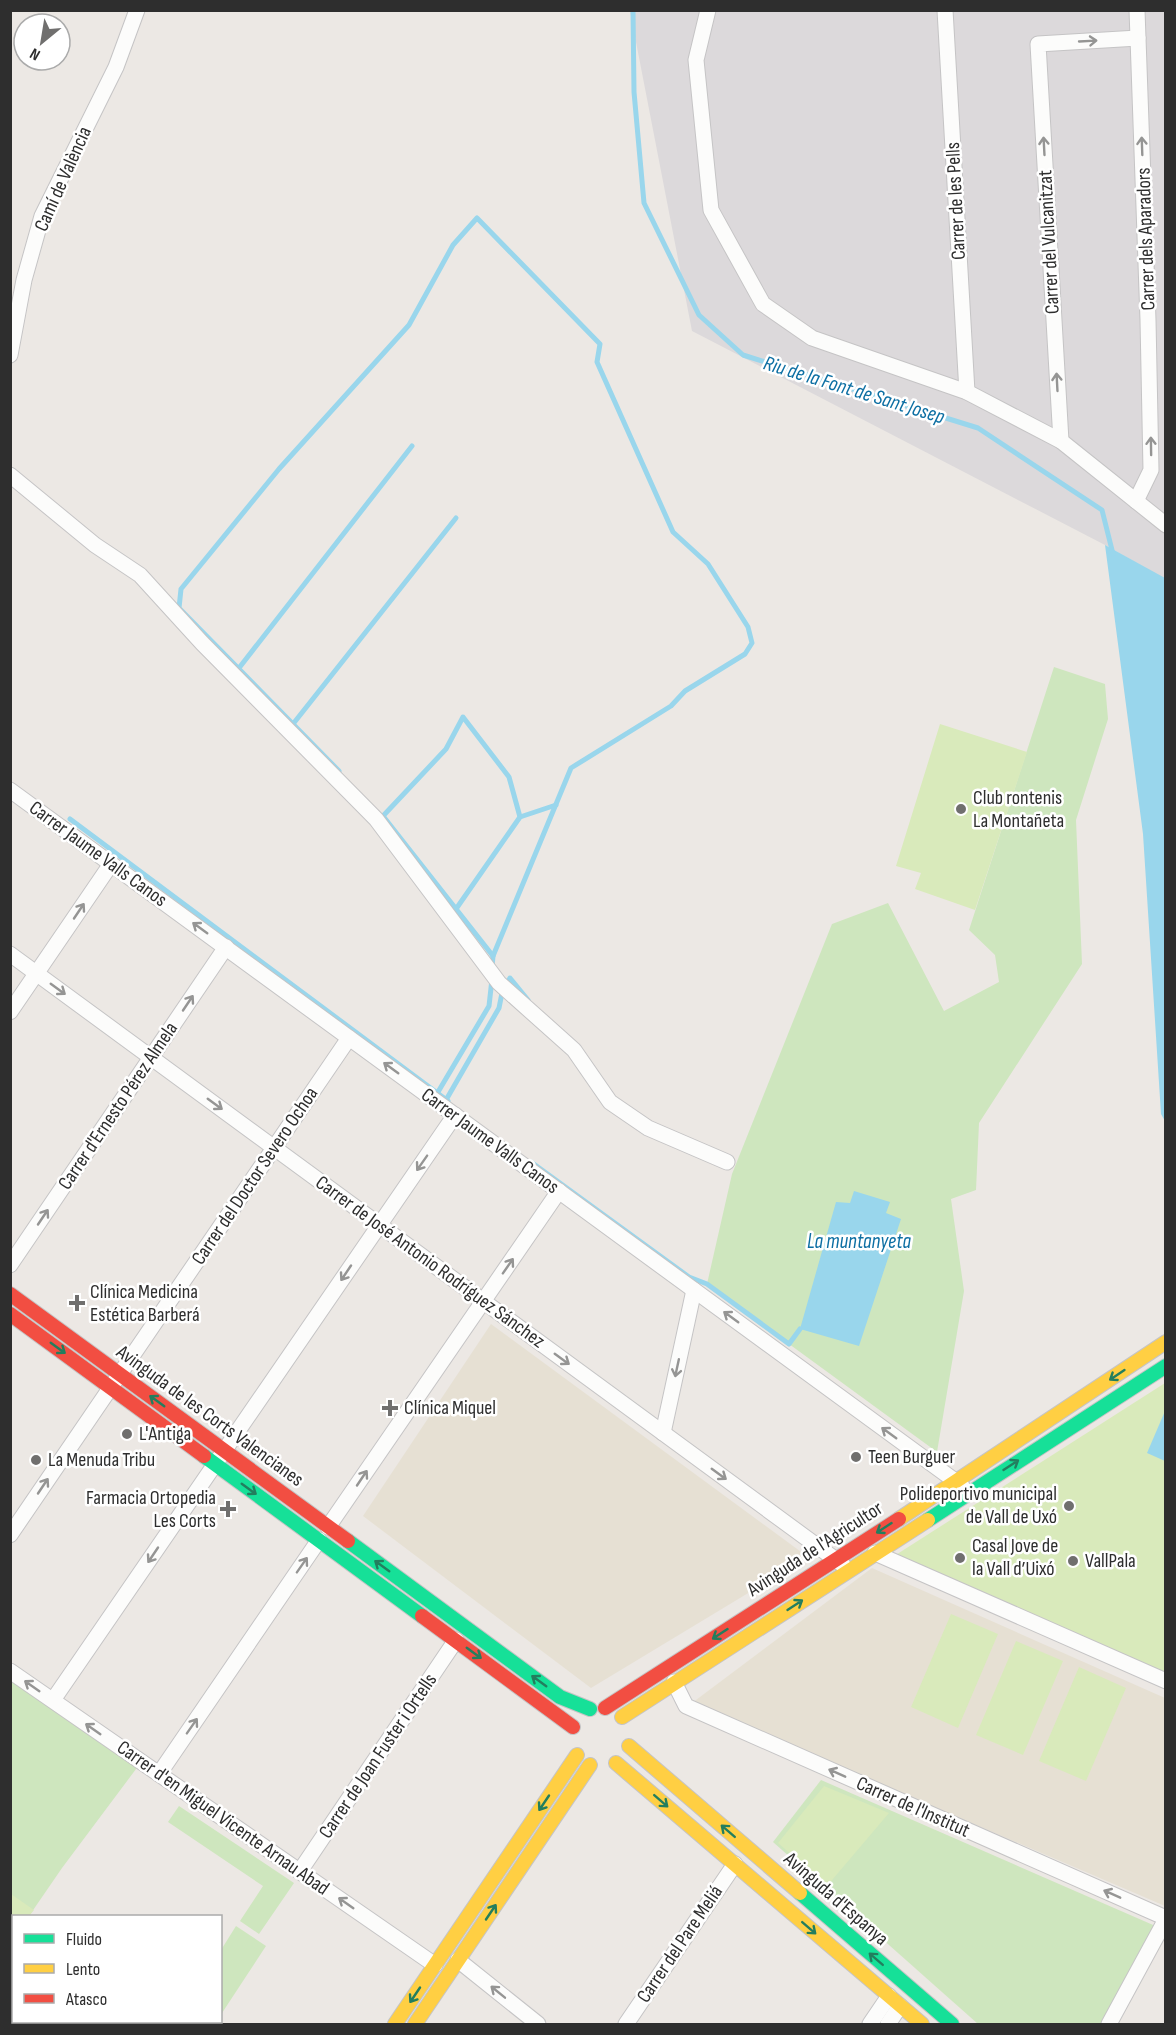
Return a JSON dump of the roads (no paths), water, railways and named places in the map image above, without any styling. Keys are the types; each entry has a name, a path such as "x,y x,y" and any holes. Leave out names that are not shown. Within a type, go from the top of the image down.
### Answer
{"street":[{"name":"Camí de València","path":"10,355 24,280 42,216 116,67 137,10"},
{"path":"708,10 696,60 711,210 763,304 812,338 967,392 1061,441 1166,525"},
{"name":"Carrer de les Pells","path":"945,10 967,392"},
{"name":"Carrer dels Aparadors","path":"1137,10 1149,320 1151,470 1137,501"},
{"name":"Carrer del Vulcanitzat","path":"1061,441 1038,44 1138,38"},
{"path":"10,475 95,545 140,575 208,650 376,819 499,983 574,1050 610,1102 648,1128 727,1162"},
{"name":"Carrer Jaume Valls Canos","path":"10,790 970,1492"},
{"path":"10,1012 111,864"},
{"name":"Carrer d'Ernesto Pérez Almela","path":"10,1265 226,947"},
{"name":"Carrer de José Antonio Rodríguez Sánchez","path":"10,954 849,1570"},
{"name":"Carrer del Doctor Severo Ochoa","path":"111,1388 349,1038"},
{"path":"53,1700 455,1115"},
{"path":"159,1774 559,1191"},
{"path":"663,1433 694,1290"},
{"name":"Avinguda de les Corts Valencianes","path":"10,1294 560,1697 590,1709"},
{"name":"Avinguda de les Corts Valencianes","path":"10,1314 456,1640 575,1741"},
{"name":"Avinguda de l'Agricultor","path":"605,1708 956,1482 1166,1342"},
{"name":"Avinguda de l'Agricultor","path":"626,1731 674,1682 1166,1366"},
{"path":"10,1535 111,1388"},
{"path":"875,1553 1166,1681"},
{"path":"456,1640 465,1627"},
{"name":"Carrer de Joan Fuster i Ortells","path":"300,1871 456,1640"},
{"name":"Carrer d'en Miguel Vicente Arnau Abad","path":"10,1671 435,1965"},
{"name":"Carrer de l'Institut","path":"674,1682 686,1706 1166,1918"},
{"path":"395,2025 575,1741 590,1709 605,1708 626,1731 616,1763 590,1765"},
{"name":"Avinguda d'Espanya","path":"626,1731 746,1847 952,2025"},
{"path":"575,1741 590,1765"},
{"name":"Avinguda d'Espanya","path":"616,1763 922,2025"},
{"path":"415,2025 590,1765"},
{"path":"735,1864 746,1847"},
{"name":"Carrer del Pare Meliá","path":"626,2025 735,1864"},
{"path":"1108,2025 1166,1918"},
{"path":"435,1965 458,1960"},
{"path":"458,1960 538,2025"},
{"path":"888,2025 900,1980"},
{"path":"870,2025 895,2001 911,1990"}],"water":[{"path":"1105,545 1165,578 1165,1121 1161,1114 1143,834"},
{"name":"La muntanyeta","path":"854,1191 890,1202 886,1213 901,1219 859,1346 800,1329 836,1202 850,1203"},
{"path":"1165,1411 1166,1461 1147,1453"}],"waterway":[{"name":"Riu de la Font de Sant Josep","path":"633,10 634,92 644,203 699,315 743,355 978,428 1102,510 1113,554"},
{"path":"339,771 179,608 181,589 279,469 409,325 453,245 477,218 600,344 597,362 673,532 708,564 748,627 752,643 745,654 685,691 671,706 571,768 493,956"},
{"path":"239,668 412,446"},
{"path":"293,724 456,518"},
{"path":"383,816 446,749 463,717 509,777 520,817"},
{"path":"456,909 520,817 556,805"},
{"path":"383,816 493,956 492,967"},
{"path":"70,819 448,1101"},
{"path":"446,1100 499,1008 502,993 510,978 528,1000"},
{"path":"438,1092 489,1006 492,979"},
{"path":"531,1162 689,1277 707,1284 789,1344 800,1329"}],"place":[{"name":"Club rontenis La Montañeta","path":"961,809"},
{"name":"Clínica Medicina Estética Barberá","path":"77,1303"},
{"name":"Clínica Miquel","path":"390,1408"},
{"name":"L'Antiga","path":"127,1434"},
{"name":"Teen Burguer","path":"856,1457"},
{"name":"La Menuda Tribu","path":"36,1460"},
{"name":"Polideportivo municipal de Vall de Uxó","path":"1069,1506"},
{"name":"Farmacia Ortopedia Les Corts","path":"228,1509"},
{"name":"Casal Jove de la Vall d’Uixó","path":"960,1558"},
{"name":"VallPala","path":"1073,1561"}]}
